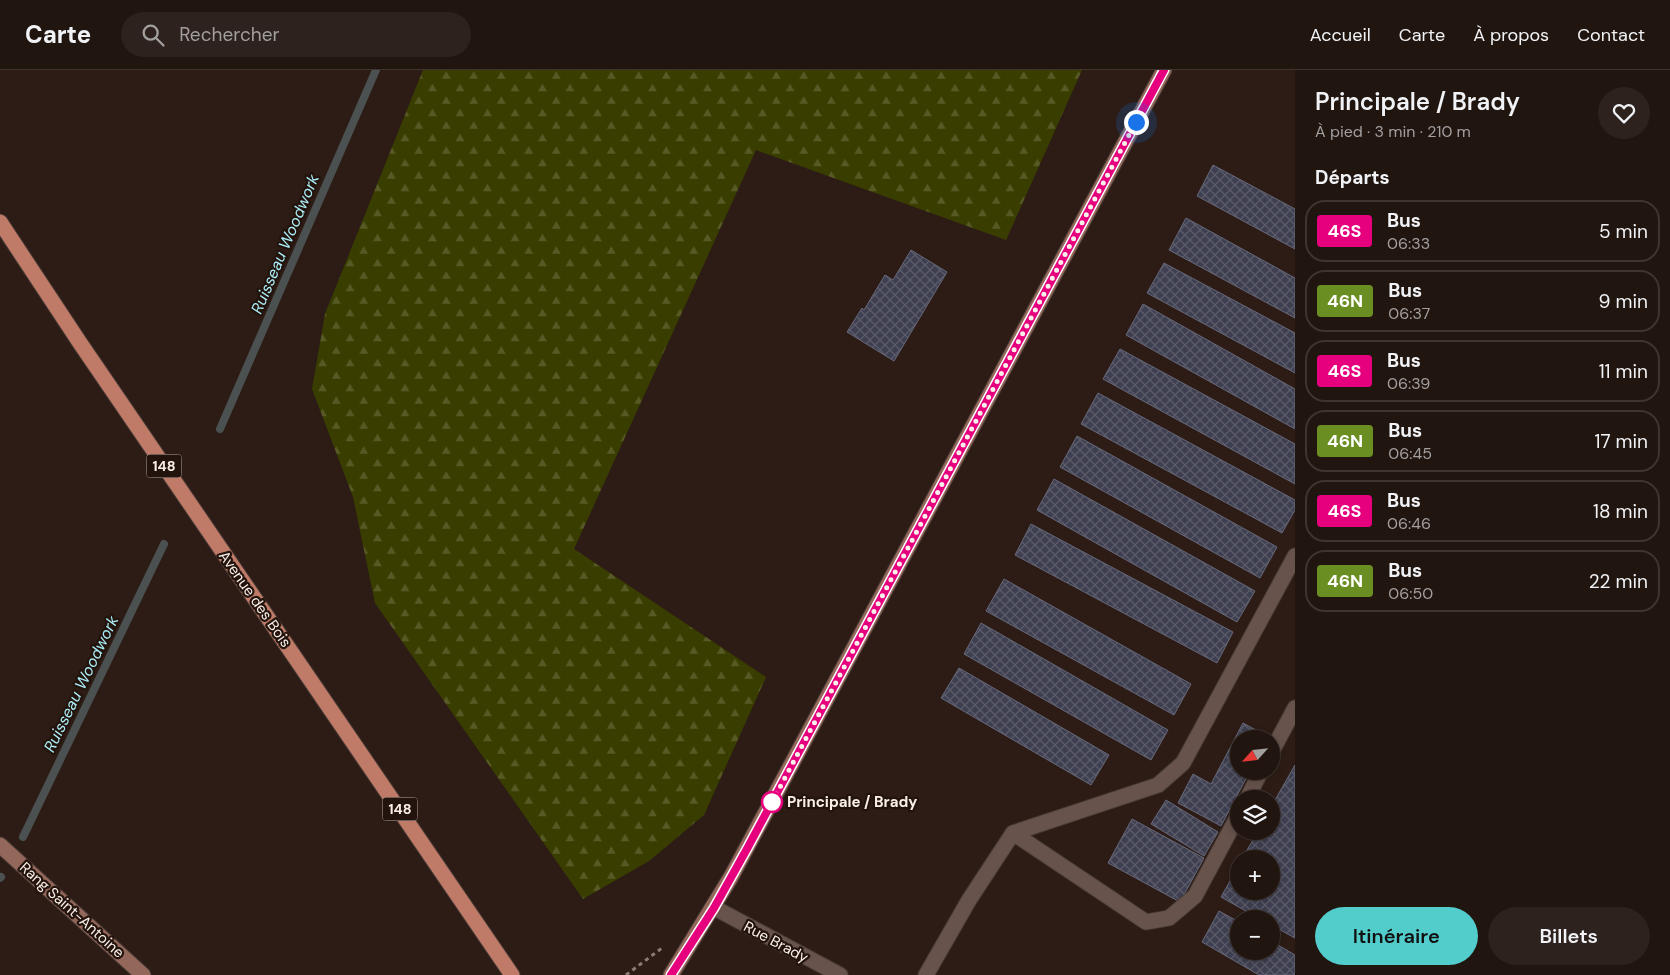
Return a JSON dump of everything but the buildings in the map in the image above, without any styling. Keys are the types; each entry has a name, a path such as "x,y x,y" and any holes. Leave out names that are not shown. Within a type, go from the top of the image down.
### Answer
{"main road":[{"name":"Avenue des Bois","path":"0,222 80,343 512,975"}],"street":[{"path":"671,975 714,908 777,793 1164,70"},
{"path":"926,975 969,900 1013,833 1158,784 1183,763 1295,556"},
{"path":"1280,736 1295,708"},
{"path":"1013,833 1146,922 1168,918 1195,896 1230,831"},
{"name":"Rang Saint-Antoine","path":"0,846 143,975"},
{"name":"Rue Brady","path":"714,908 840,975"}],"green space":[{"path":"423,70 1082,70 1006,240 756,150 574,549 766,677 704,815 649,861 583,899 375,603 353,497 312,389 325,314"}],"waterway":[{"name":"Ruisseau Woodwork","path":"220,429 376,70"},
{"name":"Ruisseau Woodwork","path":"23,837 164,544"}],"bus line":[{"name":"46S","path":"671,975 714,908 748,847 1164,70"}],"place":[{"name":"Principale / Brady","path":"772,802"}],"route":[{"path":"772,802 1136,122"}]}
